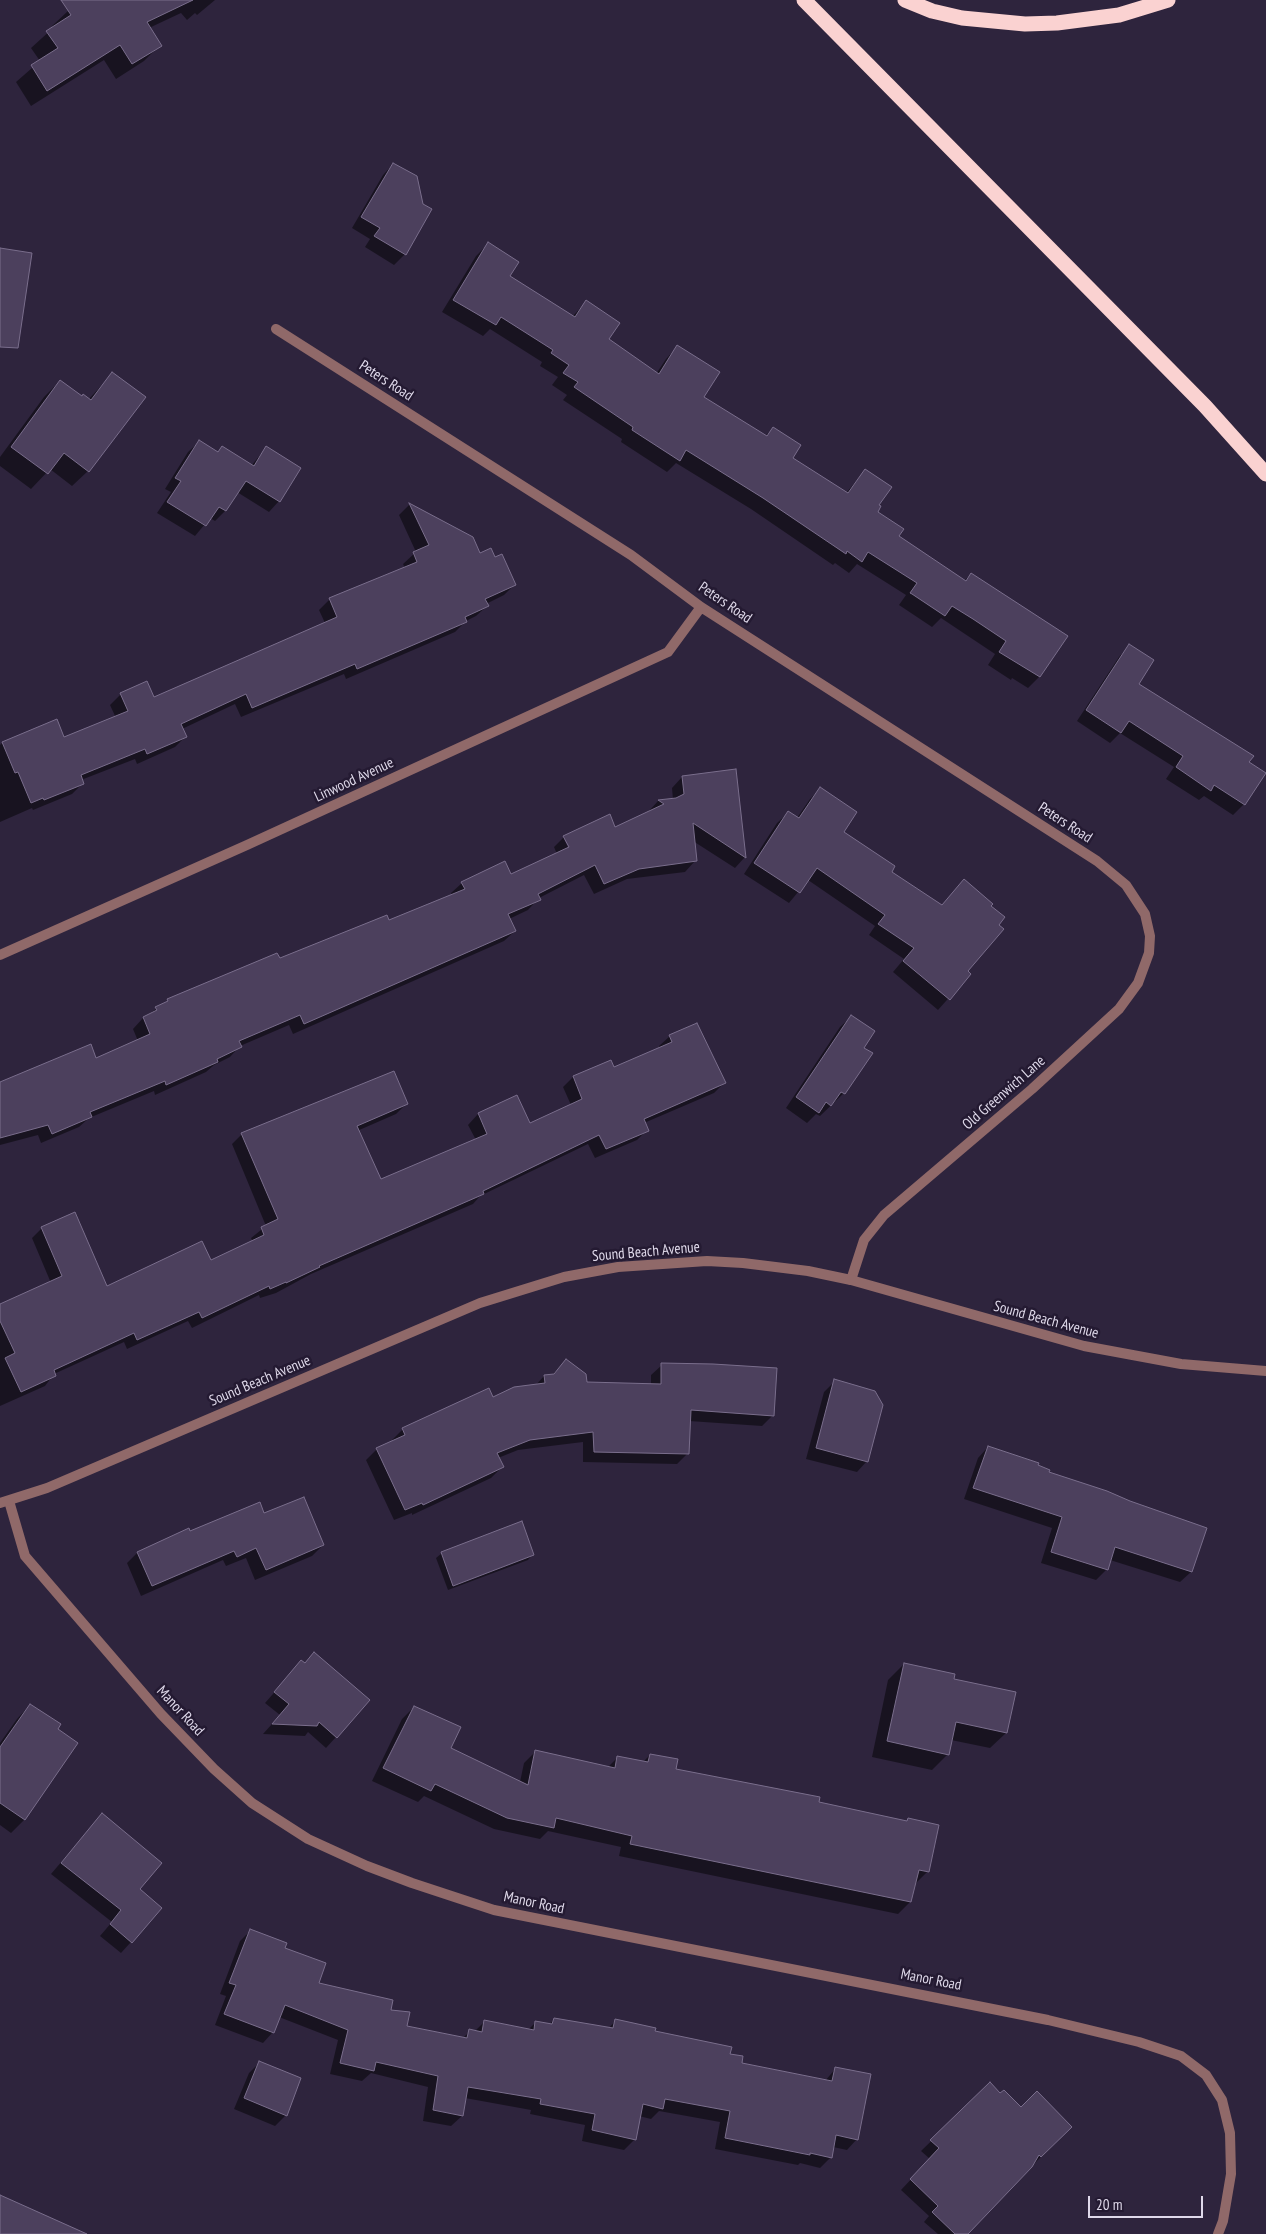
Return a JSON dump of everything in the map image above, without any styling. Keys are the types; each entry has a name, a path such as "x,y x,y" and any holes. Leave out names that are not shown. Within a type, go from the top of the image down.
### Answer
{"highway":[{"path":"804,0 1205,406 1266,474"},
{"path":"905,0 962,18 1026,24 1056,24 1119,15 1168,0"}],"street":[{"name":"Peters Road","path":"276,329 631,555 701,607 1097,861 1126,885 1145,914"},
{"name":"Linwood Avenue","path":"0,955 247,845 668,652 701,607"},
{"name":"Old Greenwich Lane","path":"851,1280 864,1240 884,1215 1032,1089 1119,1009 1138,983 1149,953 1150,936 1145,914"},
{"name":"Sound Beach Avenue","path":"4,1502 47,1488 191,1428 480,1303 564,1277 618,1267 707,1261 778,1266 851,1280 993,1322 1093,1348 1181,1364 1266,1371"},
{"name":"Manor Road","path":"4,1502 25,1556 161,1714 214,1769 252,1803 308,1839 367,1866 494,1910 1048,2020 1139,2042 1181,2056 1206,2075 1222,2100 1230,2133 1231,2174 1223,2221 1218,2234"}],"building":[{"path":"61,0 193,0 147,22 162,46 132,64 120,45 47,91 31,65 58,48 46,31 71,15"},
{"path":"393,163 417,176 423,204 432,209 406,255 374,236 380,228 361,217"},
{"path":"488,242 519,262 510,276 575,317 586,300 620,323 609,339 659,374 677,345 720,372 704,397 767,436 773,427 801,445 793,458 848,493 865,469 892,487 879,505 881,506 878,512 904,529 899,536 966,581 971,573 1068,636 1040,677 999,652 1006,641 952,606 945,616 910,593 917,583 868,552 862,562 847,551 846,554 763,498 686,450 680,461 632,430 633,427 574,387 578,382 563,373 569,365 551,353 553,350 501,317 496,325 453,300"},
{"path":"0,248 32,253 18,348 0,347"},
{"path":"112,372 146,397 89,472 64,453 48,474 11,447 60,380 82,396 83,394 91,400"},
{"path":"199,440 218,452 222,446 254,466 266,446 301,468 280,502 246,481 226,511 219,507 206,526 167,502 181,481 175,478"},
{"path":"409,503 473,537 480,553 491,548 495,557 502,554 516,585 485,599 489,606 465,617 467,622 357,669 355,664 252,708 246,694 181,724 187,737 147,754 145,749 81,775 84,784 44,800 43,798 31,803 18,772 15,773 2,742 57,719 64,737 128,711 120,693 147,681 154,697 337,617 329,598 417,562 413,552 429,545"},
{"path":"1129,644 1154,660 1139,684 1254,756 1249,762 1266,773 1245,805 1214,785 1211,791 1176,767 1183,756 1129,721 1121,733 1086,710"},
{"path":"736,769 746,858 693,823 697,861 639,869 604,884 595,865 538,894 541,900 508,914 516,931 304,1024 300,1015 239,1041 242,1047 217,1059 218,1062 166,1085 165,1081 90,1112 92,1117 52,1134 48,1125 0,1138 0,1082 91,1044 96,1058 150,1034 143,1017 157,1010 155,1007 168,1001 167,999 277,953 280,958 387,915 389,920 465,889 461,882 505,861 511,874 569,847 563,836 610,814 615,827 664,804 658,800 676,798 684,794 682,776"},
{"path":"820,787 857,812 844,832 895,866 892,872 942,905 964,879 1005,917 999,925 1004,929 968,971 971,974 950,1000 903,961 914,948 878,924 885,915 817,868 800,893 754,863 788,811 799,818"},
{"path":"851,1015 875,1031 864,1048 873,1053 845,1094 841,1092 831,1106 826,1102 819,1113 796,1097"},
{"path":"697,1023 726,1083 644,1119 649,1131 606,1149 599,1135 483,1191 484,1194 319,1266 286,1283 270,1289 269,1286 202,1318 199,1312 137,1340 134,1333 54,1370 56,1376 21,1392 5,1358 15,1353 0,1321 0,1304 62,1276 41,1227 75,1212 107,1286 202,1241 211,1260 264,1235 261,1227 278,1219 241,1133 394,1071 408,1104 357,1126 381,1179 487,1134 478,1113 517,1095 530,1123 582,1099 573,1076 611,1060 614,1067 672,1042 669,1035"},
{"path":"566,1359 586,1374 587,1382 661,1384 661,1363 777,1368 774,1416 691,1410 689,1454 594,1452 593,1432 530,1440 497,1453 504,1467 423,1505 422,1503 405,1510 376,1448 405,1435 402,1428 489,1388 493,1397 514,1387 545,1383 544,1375 554,1374"},
{"path":"834,1379 875,1391 883,1405 868,1462 816,1448"},
{"path":"988,1446 1039,1463 1038,1465 1050,1470 1049,1472 1207,1528 1192,1572 1115,1547 1108,1570 1051,1552 1062,1517 973,1488"},
{"path":"304,1497 324,1545 266,1570 256,1548 237,1557 234,1551 152,1586 137,1552 189,1528 190,1531 260,1502 264,1513"},
{"path":"522,1521 534,1555 453,1586 441,1552"},
{"path":"314,1652 370,1700 337,1738 319,1722 317,1726 272,1724 289,1704 274,1692 301,1660 305,1663"},
{"path":"904,1663 955,1674 954,1679 1016,1692 1007,1733 956,1722 949,1755 887,1741"},
{"path":"30,1704 61,1724 58,1729 78,1743 25,1820 0,1803 0,1747"},
{"path":"414,1706 461,1727 451,1748 528,1785 535,1750 615,1768 617,1756 648,1762 650,1754 678,1759 676,1769 820,1797 819,1802 907,1821 908,1818 939,1825 929,1872 919,1870 911,1902 630,1844 632,1836 556,1818 554,1828 507,1818 435,1784 431,1791 383,1768"},
{"path":"102,1813 162,1863 140,1889 162,1908 132,1943 110,1924 121,1910 61,1863"},
{"path":"250,1929 287,1943 285,1948 326,1963 319,1983 393,2000 391,2010 410,2012 407,2026 467,2038 469,2029 482,2032 484,2020 534,2030 535,2021 552,2024 554,2018 613,2028 615,2019 656,2028 655,2031 732,2047 730,2054 743,2056 742,2063 832,2081 835,2067 871,2074 858,2140 836,2135 832,2158 725,2138 730,2111 665,2099 663,2109 643,2104 636,2140 592,2130 595,2114 540,2104 541,2099 468,2087 463,2116 433,2110 438,2076 376,2062 374,2071 340,2063 348,2030 285,2005 274,2033 224,2014 236,1985 229,1983"},
{"path":"259,2061 301,2078 287,2116 244,2098"},
{"path":"990,2082 1000,2093 1004,2090 1021,2107 1037,2091 1072,2127 1041,2157 1039,2155 1032,2167 968,2234 955,2234 932,2212 938,2206 910,2179 939,2148 930,2140"},
{"path":"0,2195 87,2234 0,2234"}]}
